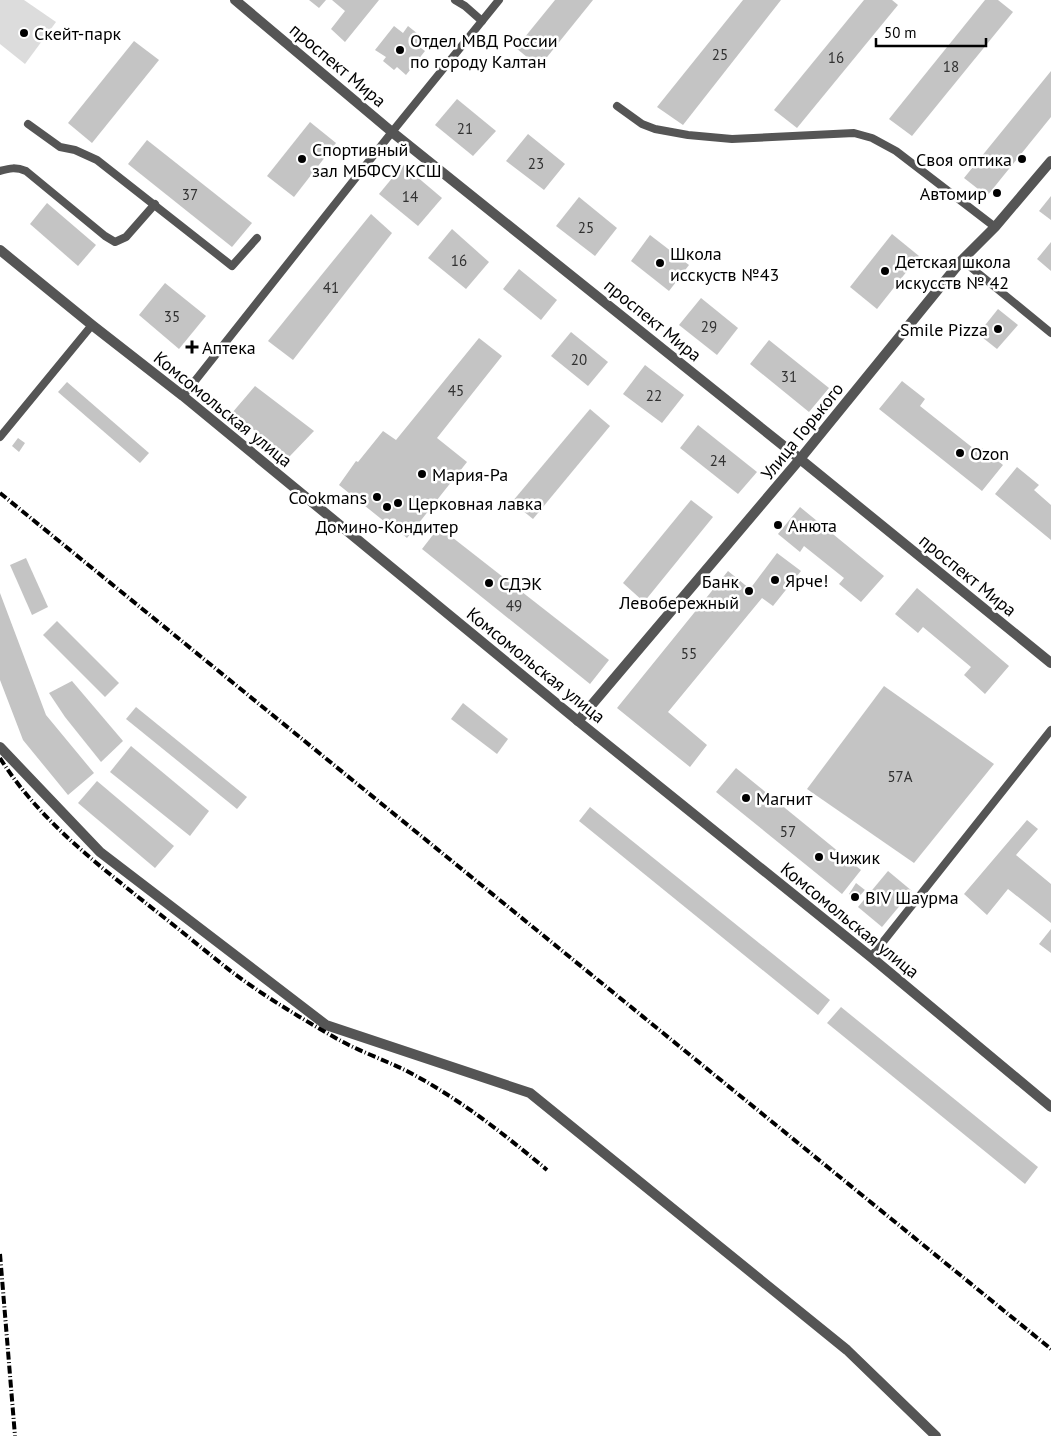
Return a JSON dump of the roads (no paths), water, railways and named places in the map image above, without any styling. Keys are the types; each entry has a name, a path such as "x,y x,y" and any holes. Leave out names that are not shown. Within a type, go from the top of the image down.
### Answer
{"street":[{"name":"проспект Мира","path":"235,0 392,132 1051,663"},
{"name":"Улица Горького","path":"578,721 800,459 962,260 995,227 1051,161"},
{"name":"Комсомольская улица","path":"0,250 183,396 1051,1107"},
{"path":"0,747 100,852 326,1025 530,1093 847,1350 936,1436"}],"lane":[{"path":"455,0 465,6 482,22"},
{"path":"183,396 392,132 500,0"},
{"path":"617,106 642,124 655,130 668,132 732,139 854,133 872,138 896,151 995,227"},
{"path":"28,124 60,147 75,150 97,160 232,266 257,238"},
{"path":"0,171 18,168 26,171 105,236 115,242 126,237 155,204"},
{"path":"962,260 1051,332"},
{"path":"0,437 92,325"},
{"path":"870,957 1051,730"}],"railway":[{"path":"0,493 1051,1349"},
{"path":"0,758 15,780 50,821 110,875 232,972 282,1006 334,1037 405,1070 443,1092 496,1129 547,1170"},
{"path":"0,1254 15,1436"}],"place":[{"name":"Скейт-парк","path":"24,33"},
{"name":"Отдел МВД России по городу Калтан","path":"400,50"},
{"name":"Спортивный зал МБФСУ КСШ","path":"302,159"},
{"name":"Своя оптика","path":"1022,159"},
{"name":"Автомир","path":"997,193"},
{"name":"Школа исскуств №43","path":"660,263"},
{"name":"Детская школа искусств № 42","path":"885,271"},
{"name":"Smile Pizza","path":"998,329"},
{"name":"Аптека","path":"192,347"},
{"name":"Ozon","path":"960,453"},
{"name":"Мария-Ра","path":"422,474"},
{"name":"Cookmans","path":"377,497"},
{"name":"Церковная лавка","path":"398,503"},
{"name":"Домино-Кондитер","path":"387,507"},
{"name":"Анюта","path":"778,525"},
{"name":"Ярче!","path":"775,580"},
{"name":"СДЭК","path":"489,583"},
{"name":"Банк Левобережный","path":"749,591"},
{"name":"Магнит","path":"746,798"},
{"name":"Чижик","path":"819,857"},
{"name":"BIV Шаурма","path":"855,897"}]}
